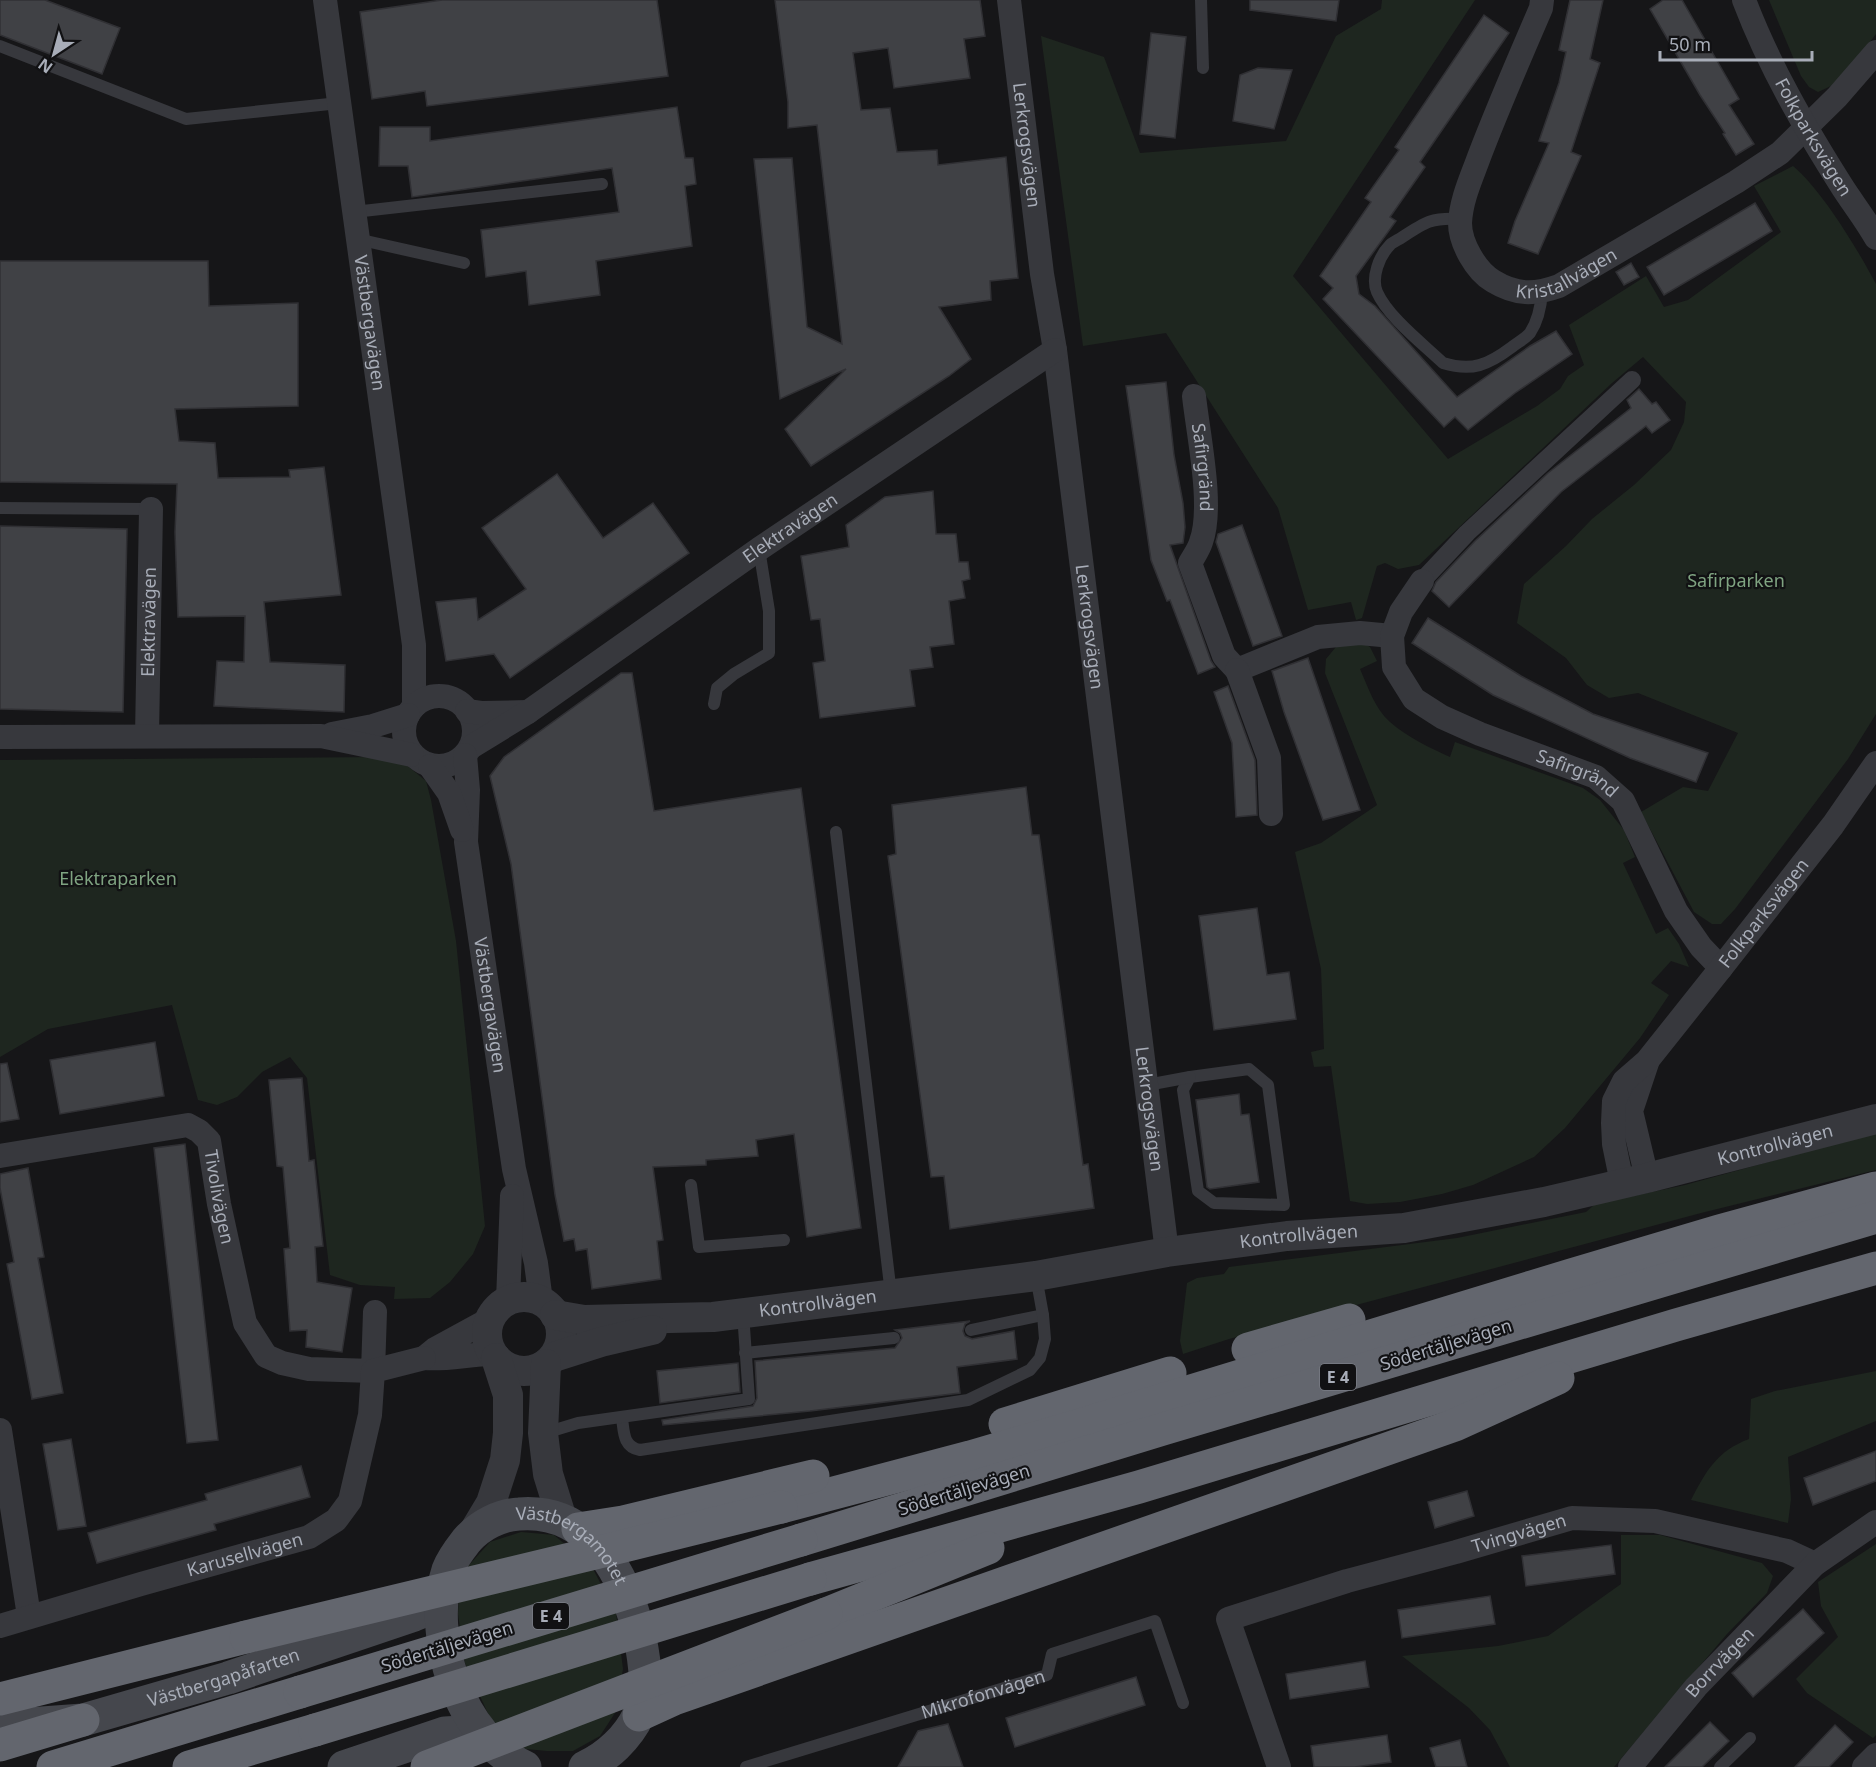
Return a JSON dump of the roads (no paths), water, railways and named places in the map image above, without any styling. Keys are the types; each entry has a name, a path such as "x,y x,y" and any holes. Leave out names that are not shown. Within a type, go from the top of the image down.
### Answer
{"highway":[{"path":"0,1699 609,1550 970,1457 1062,1431 1570,1275 1876,1188"},
{"name":"Södertäljevägen","path":"52,1767 1163,1429 1876,1217"},
{"name":"E 4","path":"189,1767 810,1579 1139,1487 1676,1325 1876,1268"},
{"path":"570,1524 623,1522 927,1447 1304,1332 1461,1292 1570,1275"},
{"path":"639,1715 685,1695 1455,1425 1676,1325"},
{"path":"427,1767 826,1614 1139,1487"},
{"path":"0,1745 83,1720"}],"main road":[{"name":"Västbergamotet","path":"525,1767 510,1760 479,1731 457,1691 443,1643 441,1604 448,1570 459,1550 473,1533 494,1520 517,1514 541,1514 570,1524 597,1545 618,1572 634,1611 644,1656 645,1690 639,1715 613,1749 596,1764"},
{"name":"Västbergapåfarten","path":"0,1726 83,1720 228,1678 441,1604"},
{"path":"344,1767 445,1733 479,1731"}],"street":[{"name":"Västbergavägen","path":"326,0 414,645 411,711"},
{"name":"Lerkrogsvägen","path":"1009,0 1042,274 1055,350 1167,1252"},
{"name":"Kristallvägen","path":"1542,0 1541,8 1462,203 1463,241 1475,263 1489,279 1516,291 1542,292 1559,286 1736,182 1780,153 1838,97 1876,52"},
{"name":"Folkparksvägen","path":"1744,0 1786,94 1876,238"},
{"name":"Elektravägen","path":"468,751 528,712 759,549 1055,350"},
{"name":"Safirgränd","path":"1632,380 1467,533 1422,581 1401,612 1392,636 1394,667 1414,699 1442,717 1480,734 1596,777 1623,801 1676,911 1701,947 1721,968"},
{"name":"Safirgränd","path":"1194,396 1206,519 1201,542 1190,563 1224,656 1237,670 1269,758 1271,814"},
{"name":"Elektravägen","path":"147,736 151,509"},
{"path":"1237,670 1318,637 1360,633 1392,636"},
{"name":"Västbergavägen","path":"414,645 442,696"},
{"path":"0,737 321,736 373,726 411,711 432,697 442,696 452,698 467,711 474,729 468,751 450,765 321,736"},
{"path":"411,711 404,725 406,746 421,760"},
{"path":"467,711 528,712"},
{"name":"Västbergavägen","path":"468,751 466,842 514,1169 548,1308"},
{"name":"Västbergavägen","path":"421,760 449,793 466,842"},
{"name":"Folkparksvägen","path":"1635,1180 1631,1111 1647,1061 1833,825 1876,763"},
{"name":"Kontrollvägen","path":"550,1360 601,1342 713,1317 1036,1276 1167,1252 1287,1236 1404,1228 1544,1202 1876,1119"},
{"name":"Tivolivägen","path":"0,1156 188,1125 199,1131 209,1141 219,1204 245,1323 256,1343 266,1356 282,1363 309,1369 373,1371"},
{"name":"Västbergavägen","path":"499,1310 514,1169"},
{"path":"424,1358 517,1297 531,1297 548,1308 561,1334 550,1360 543,1433 548,1474 570,1524"},
{"name":"Kontrollvägen","path":"548,1308 584,1320 713,1317"},
{"path":"473,1533 491,1503 500,1482 505,1460 508,1395 487,1337 499,1310"},
{"name":"Karusellvägen","path":"0,1626 309,1537 336,1520 350,1501 370,1415 375,1312"},
{"path":"373,1371 424,1358 441,1359 472,1354 495,1356 508,1367 522,1371 535,1369 550,1360"},
{"path":"0,1430 29,1616"},
{"name":"Tvingvägen","path":"1279,1767 1227,1619 1347,1581 1572,1518 1655,1521 1787,1551 1815,1564"},
{"name":"Borrvägen","path":"1630,1767 1696,1687 1815,1564 1876,1522"},
{"path":"1864,1767 1876,1755"}],"lane":[{"path":"1201,0 1203,68"},
{"path":"0,46 186,119 339,103"},
{"path":"354,212 602,184"},
{"path":"1461,219 1440,218 1422,224 1390,245 1379,263 1375,279 1377,291 1386,306 1443,363 1452,366 1481,367 1494,361 1530,333 1541,308 1542,292"},
{"path":"357,239 464,263"},
{"path":"0,508 151,509"},
{"path":"714,704 717,688 734,674 769,653 769,611 759,549"},
{"path":"836,832 891,1295"},
{"path":"1147,1085 1190,1077 1249,1069 1268,1085 1284,1205 1214,1203 1198,1191 1184,1090 1190,1077"},
{"path":"691,1185 699,1246 784,1240"},
{"path":"622,1418 624,1436 628,1445 632,1449 640,1450 968,1400 1030,1370 1040,1358 1045,1339 1036,1276"},
{"path":"543,1433 578,1423 749,1399 743,1313"},
{"path":"971,1330 1043,1315"},
{"path":"746,1353 894,1338"},
{"name":"Mikrofonvägen","path":"746,1767 1047,1675 1052,1654 1155,1621 1183,1703"},
{"path":"1720,1767 1750,1738"}],"park label":[{"name":"Safirparken","path":"1736,581"},
{"name":"Elektraparken","path":"118,879"}]}
